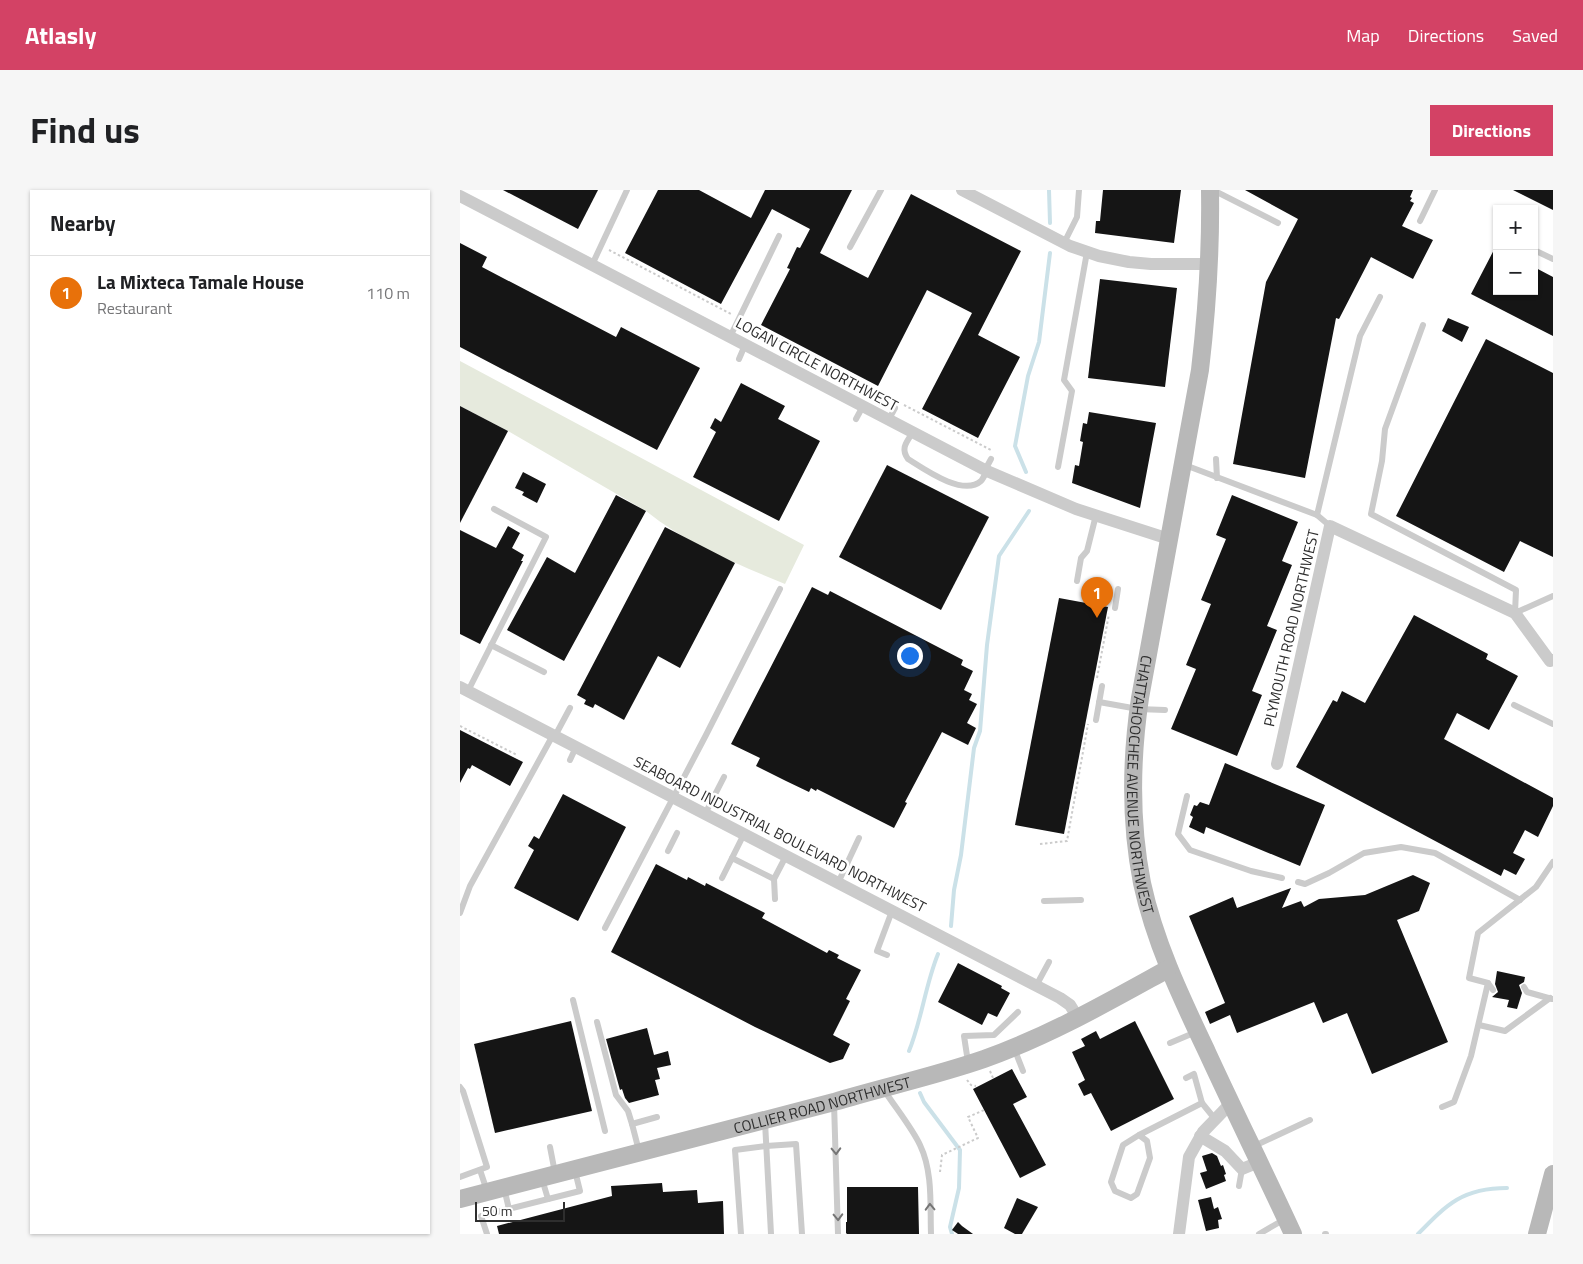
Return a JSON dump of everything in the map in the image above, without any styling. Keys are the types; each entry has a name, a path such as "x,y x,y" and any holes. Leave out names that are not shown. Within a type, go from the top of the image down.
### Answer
{"street":[{"path":"962,190 1064,243 1087,252 1129,262 1210,264"},
{"name":"CHATTAHOOCHEE AVENUE NORTHWEST","path":"1211,190 1210,264 1200,370 1138,709 1132,791 1137,849 1148,909 1168,970 1290,1226"},
{"name":"LOGAN CIRCLE NORTHWEST","path":"460,195 730,337 861,401 889,420 988,467 1030,490 1096,516 1169,539"},
{"name":"PLYMOUTH ROAD NORTHWEST","path":"1277,764 1330,526 1515,613 1550,661 1553,660"},
{"name":"SEABOARD INDUSTRIAL BOULEVARD NORTHWEST","path":"464,689 1060,998 1070,1006 1078,1018"},
{"name":"COLLIER ROAD NORTHWEST","path":"460,1199 834,1102 882,1087 936,1074 967,1071 1013,1047 1078,1018 1168,970"},
{"path":"1179,1234 1189,1157 1200,1136 1231,1103"},
{"path":"1200,1136 1225,1151 1242,1169 1256,1155"},
{"path":"1537,1234 1553,1174"}],"lane":[{"path":"460,195 462,190"},
{"path":"592,265 626,190"},
{"path":"850,248 881,190"},
{"path":"1064,243 1077,217 1079,190"},
{"path":"1211,190 1278,223"},
{"path":"1420,221 1435,190"},
{"path":"730,337 778,236"},
{"path":"1058,467 1072,391 1064,380 1087,252"},
{"path":"1538,252 1553,259"},
{"path":"1317,515 1360,336 1380,297"},
{"path":"1424,325 1385,429 1382,462 1371,514 1516,590 1515,613 1553,596"},
{"path":"739,359 745,344"},
{"path":"856,419 861,401"},
{"path":"889,420 897,404"},
{"path":"913,432 904,448 908,459 957,486 970,486 981,481 988,467"},
{"path":"1216,459 1217,478"},
{"path":"1183,464 1317,515 1330,526"},
{"path":"464,689 491,645 546,537 494,509"},
{"path":"1077,581 1081,558 1087,551 1096,516"},
{"path":"605,928 706,736 780,589"},
{"path":"1115,608 1118,589"},
{"path":"491,645 544,672"},
{"path":"1096,720 1102,686"},
{"path":"1099,702 1138,709 1165,710"},
{"path":"1514,705 1553,724"},
{"path":"460,913 470,886 570,708"},
{"path":"570,760 576,747"},
{"path":"705,814 724,777"},
{"path":"1188,796 1178,834 1190,850 1251,871 1282,878"},
{"path":"668,851 677,833"},
{"path":"722,878 744,834"},
{"path":"838,883 859,838"},
{"path":"1298,882 1305,884 1364,853 1401,847 1435,853 1520,900"},
{"path":"775,899 774,879 786,856"},
{"path":"732,858 774,879"},
{"path":"1492,982 1469,978 1478,933 1536,887 1553,862"},
{"path":"1044,901 1081,900"},
{"path":"887,955 877,951 892,911"},
{"path":"1036,986 1049,962"},
{"path":"1492,982 1493,990"},
{"path":"1442,1107 1454,1102 1471,1056 1492,982"},
{"path":"1525,992 1552,998"},
{"path":"1479,1025 1505,1031 1552,998"},
{"path":"573,1000 606,1131"},
{"path":"967,1071 964,1036 994,1035 1018,1012"},
{"path":"597,1022 616,1095 628,1111 640,1153"},
{"path":"1170,1043 1197,1031"},
{"path":"1013,1047 1023,1071"},
{"path":"1186,1078 1194,1074 1202,1103 1215,1119"},
{"path":"460,1087 463,1091 487,1167 460,1177"},
{"path":"882,1087 920,1145 927,1164 931,1234"},
{"path":"834,1102 838,1234"},
{"path":"1139,1135 1147,1141 1150,1158 1137,1194 1131,1198 1114,1191 1111,1182 1123,1145 1139,1135 1202,1103"},
{"path":"632,1124 656,1116"},
{"path":"764,1120 771,1234"},
{"path":"1256,1155 1310,1120"},
{"path":"741,1234 735,1150 796,1144 802,1234"},
{"path":"548,1199 550,1147"},
{"path":"1239,1186 1242,1169"},
{"path":"480,1170 509,1209"},
{"path":"487,1234 481,1216 580,1191 574,1170"},
{"path":"1259,1234 1290,1226"}],"path":[{"path":"601,246 729,313"},
{"path":"738,320 780,342"},
{"path":"776,352 782,339"},
{"path":"861,401 866,383"},
{"path":"864,386 995,453"},
{"path":"460,726 517,755"},
{"path":"1040,844 1067,841"},
{"path":"967,1071 971,1085 976,1086"},
{"path":"990,1071 993,1078"},
{"path":"940,1172 942,1155 978,1138 968,1117 984,1110"}],"shaded area":[{"path":"460,361 804,545 785,584 731,561 678,534 646,511 508,431 460,406"}],"building":[{"path":"503,190 598,190 578,229"},
{"path":"658,190 699,190 751,218 765,190 852,190 820,253 868,278 911,194 1021,251 978,335 1020,357 978,438 922,409 972,313 927,290 878,386 761,325 790,269 787,268 797,247 800,248 810,229 772,209 721,304 625,253"},
{"path":"1103,190 1181,190 1174,243 1095,233 1096,221 1100,221"},
{"path":"1245,190 1413,190 1410,201 1414,203 1402,226 1433,240 1413,279 1371,257 1339,319 1336,318 1305,478 1233,464 1266,282 1298,219"},
{"path":"1513,190 1553,190 1553,210"},
{"path":"460,243 487,257 482,267 616,337 621,327 700,368 657,450 460,347"},
{"path":"1493,252 1493,295 1538,295 1538,269 1553,277 1553,336 1471,294"},
{"path":"1100,279 1177,288 1165,387 1088,378"},
{"path":"1448,318 1469,327 1462,342 1442,331"},
{"path":"1486,339 1553,373 1553,557 1520,541 1504,572 1396,516"},
{"path":"741,383 785,406 778,419 820,441 779,521 693,477 716,432 710,428 715,418 721,422"},
{"path":"460,406 508,431 460,523"},
{"path":"1089,412 1156,423 1140,508 1072,483 1075,465 1079,466 1083,442 1080,441 1083,423 1087,424"},
{"path":"887,465 989,517 941,610 839,557"},
{"path":"523,472 546,484 537,503 522,495 524,492 515,488"},
{"path":"616,495 646,511 564,661 507,630 547,557 575,573"},
{"path":"1232,495 1298,522 1282,561 1292,565 1267,626 1277,630 1252,691 1262,695 1237,756 1171,729 1196,669 1186,665 1211,604 1201,600 1226,539 1216,535"},
{"path":"508,526 520,533 512,548 524,555 521,561 523,561 480,644 460,634 460,530 496,548"},
{"path":"665,527 735,563 680,668 658,656 624,720 595,704 593,708 584,704 586,700 577,695"},
{"path":"812,587 828,595 830,591 963,660 961,665 973,671 964,690 972,694 969,700 977,704 967,723 976,728 968,745 942,732 905,802 907,803 894,828 817,789 816,791 811,788 809,792 756,766 760,758 731,744"},
{"path":"1059,598 1108,607 1064,834 1015,825"},
{"path":"1414,615 1488,654 1486,659 1518,676 1489,730 1457,713 1444,739 1553,798 1553,806 1538,837 1525,830 1513,853 1525,859 1516,875 1504,869 1501,876 1296,767 1333,700 1337,702 1342,691 1365,703"},
{"path":"460,730 523,762 510,786 472,765 470,769 468,768 460,783"},
{"path":"1225,763 1325,805 1300,866 1206,827 1204,834 1189,827 1193,817 1190,815 1194,805 1197,806 1200,802 1209,805"},
{"path":"563,794 626,827 578,921 514,888 534,850 528,846 534,836 539,839"},
{"path":"656,864 687,880 688,877 705,886 706,883 765,913 762,918 827,953 829,950 839,955 837,958 861,970 846,999 850,1001 833,1035 850,1044 843,1059 830,1063 755,1027 611,952"},
{"path":"1413,875 1430,883 1419,911 1397,920 1448,1042 1372,1074 1347,1013 1323,1023 1314,1002 1237,1033 1230,1015 1210,1024 1205,1012 1225,1003 1189,916 1233,897 1237,908 1291,888 1282,908 1301,901 1304,907 1319,899 1365,895"},
{"path":"958,963 1002,986 1001,988 1010,993 997,1017 988,1013 982,1025 938,1002"},
{"path":"1497,971 1525,977 1524,982 1519,985 1522,993 1517,1009 1507,1007 1509,1000 1492,997 1498,992 1495,984"},
{"path":"571,1021 592,1111 495,1133 474,1044"},
{"path":"1135,1021 1174,1099 1111,1131 1091,1093 1084,1096 1078,1084 1085,1080 1072,1052 1085,1046 1081,1039 1096,1031 1100,1039"},
{"path":"647,1028 654,1055 668,1051 671,1065 657,1068 660,1079 655,1080 659,1095 629,1103 622,1089 620,1090 606,1039"},
{"path":"1012,1069 1027,1097 1013,1104 1046,1165 1020,1178 973,1089"},
{"path":"1212,1153 1217,1156 1221,1166 1223,1165 1226,1181 1206,1189 1200,1173 1207,1171 1202,1156"},
{"path":"662,1183 663,1192 697,1190 698,1203 723,1201 724,1234 499,1234 497,1226 612,1196 611,1186"},
{"path":"847,1187 918,1187 919,1234 847,1234"},
{"path":"1211,1197 1214,1209 1218,1207 1222,1219 1218,1220 1219,1228 1206,1231 1198,1200"},
{"path":"1017,1198 1038,1207 1022,1234 1015,1234 1004,1228"},
{"path":"958,1222 973,1234 958,1234 952,1230"}],"waterway":[{"path":"1049,190 1050,223"},
{"path":"1026,472 1015,446 1028,376 1039,342 1050,253"},
{"path":"951,926 954,890 961,855 974,748 980,731 987,645 999,556 1029,511"},
{"path":"909,1051 938,954"},
{"path":"920,1093 924,1102 960,1150 959,1188 950,1227 952,1234"},
{"path":"1418,1234 1447,1206 1457,1200 1479,1191 1507,1188"}],"place":[{"name":"La Mixteca Tamale House","path":"1097,618"}]}
